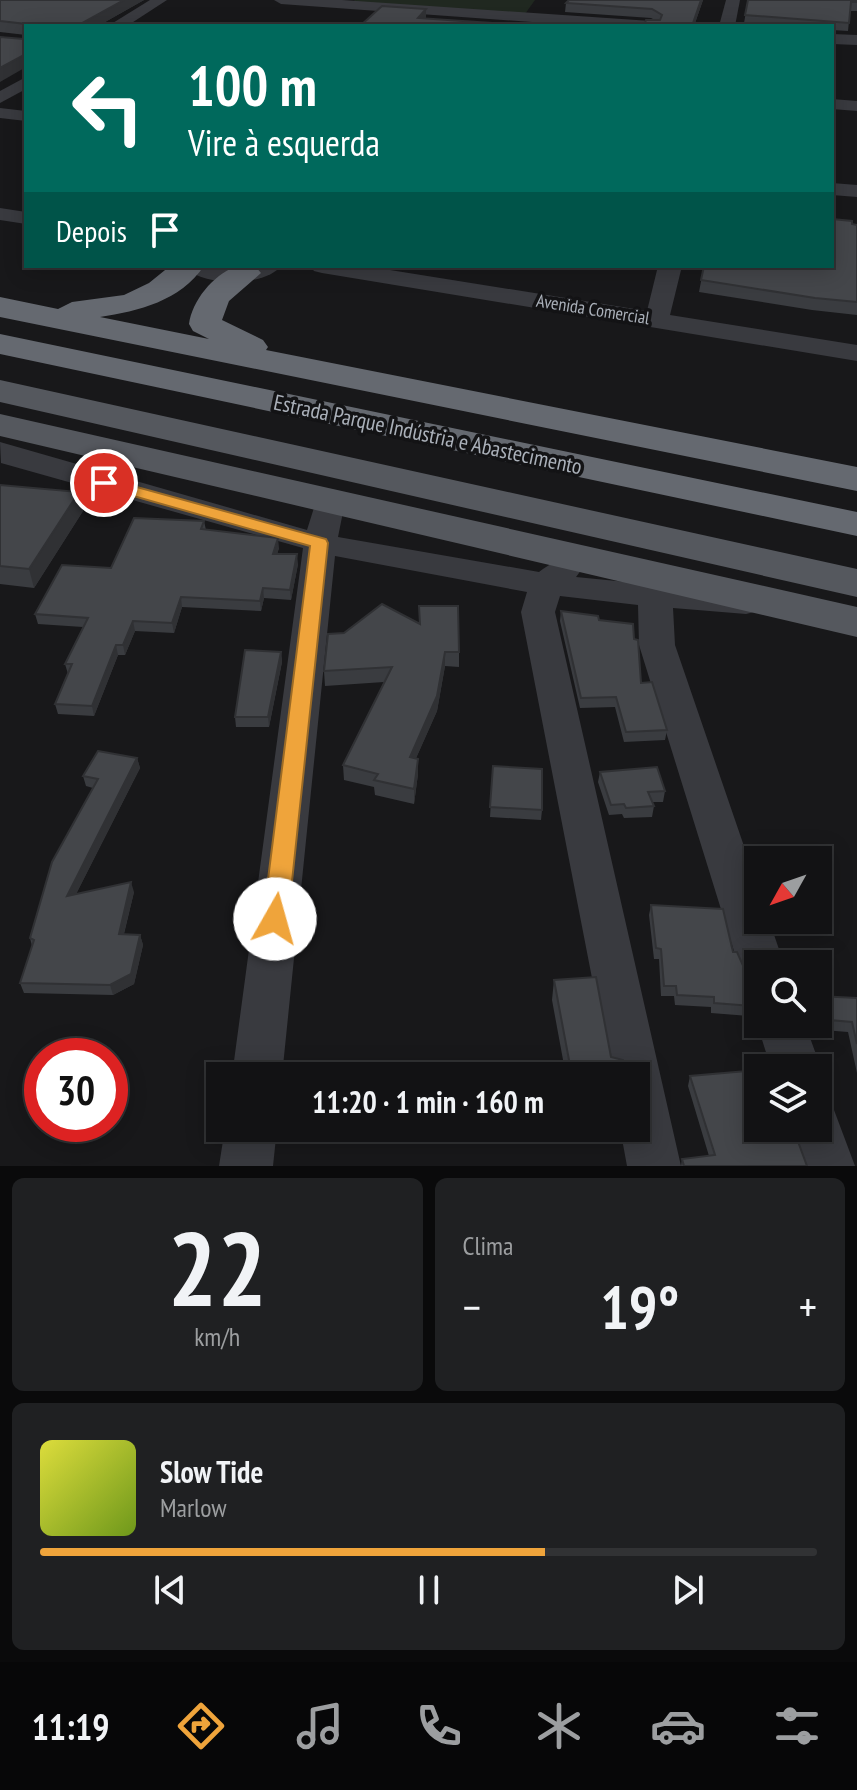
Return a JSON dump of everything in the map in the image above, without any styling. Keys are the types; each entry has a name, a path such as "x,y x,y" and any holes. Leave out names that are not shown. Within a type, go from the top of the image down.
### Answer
{"highway":[{"path":"5,321 82,313 131,303 160,290 187,268"},
{"path":"259,269 218,293 205,309 205,324 232,340 315,371"},
{"name":"Estrada Parque Indústria e Abastecimento","path":"5,321 315,371 857,479"},
{"name":"Estrada Parque Indústria e Abastecimento","path":"5,321 857,524"}],"main road":[{"path":"0,391 857,583"},
{"path":"0,425 329,502 562,570 786,605 857,622"}],"street":[{"path":"119,24 160,0"},
{"path":"281,0 343,2 528,22 590,24"},
{"path":"528,22 540,0"},
{"path":"727,24 733,0"},
{"path":"323,19 343,2"},
{"path":"834,39 857,40"},
{"path":"0,98 24,83"},
{"path":"834,104 857,106"},
{"path":"0,113 24,116"},
{"path":"834,189 857,191"},
{"path":"0,214 24,218"},
{"name":"Avenida Comercial","path":"202,268 218,273 292,268"},
{"name":"Avenida Comercial","path":"337,268 857,353"},
{"path":"657,319 670,268"},
{"path":"0,451 12,457 320,543 562,570 538,612 633,1062"},
{"path":"259,1062 320,543 329,502"},
{"path":"654,586 657,645 756,950"},
{"path":"246,1166 249,1142"},
{"path":"649,1142 654,1166"},
{"path":"820,1142 828,1166"}],"shaded area":[{"path":"355,0 535,0 525,14 352,3"}],"building":[{"path":"0,0 124,0 81,24 0,21"},
{"path":"569,0 701,0 693,24 645,24 646,20 660,20 662,15 652,9 566,3"},
{"path":"748,0 857,2 851,2 849,23 745,15"},
{"path":"382,6 426,9 418,18 491,23 490,24 362,24"},
{"path":"0,37 24,39 24,55 0,68"},
{"path":"834,219 852,221 857,225 857,302 701,280 704,268 834,268"},
{"path":"0,485 79,492 29,569 0,566"},
{"path":"134,518 204,521 201,529 278,538 273,554 297,554 290,590 263,588 260,601 181,597 172,623 133,621 123,645 116,645 92,706 55,704 72,664 65,664 88,618 35,614 62,565 111,568"},
{"path":"382,604 420,624 419,606 458,606 459,652 445,652 437,696 410,757 418,759 414,789 374,780 378,774 343,765 392,667 324,671 328,634 344,633"},
{"path":"561,611 633,624 634,639 638,640 641,683 652,682 667,730 626,732 616,697 581,698"},
{"path":"245,650 281,652 268,717 235,717"},
{"path":"98,751 137,758 67,896 131,882 119,934 140,935 131,974 110,985 20,983 34,940 30,938 52,862 98,779 83,776"},
{"path":"493,766 542,769 542,810 490,807"},
{"path":"657,767 665,791 648,792 654,806 626,808 624,804 611,805 600,772"},
{"path":"651,905 723,909 733,952 737,952 744,968 744,1005 714,1003 714,997 677,995 676,986 664,986 661,949 656,948"},
{"path":"596,977 611,1057 624,1062 569,1062 554,980"},
{"path":"832,997 857,998 857,1044 852,1022 832,1020"},
{"path":"744,1071 744,1142 798,1142 807,1166 684,1166 682,1159 715,1155 690,1076"}],"route":[{"path":"104,483 320,543 275,919"}]}
